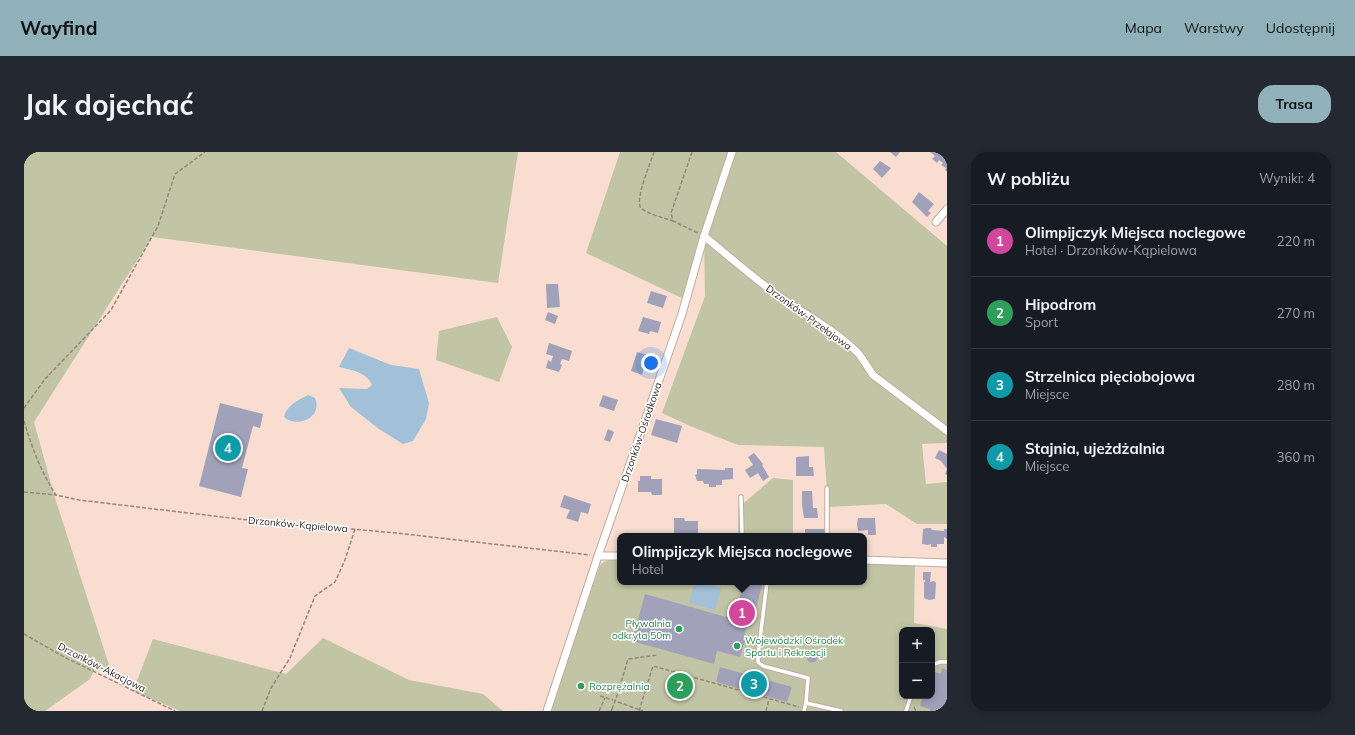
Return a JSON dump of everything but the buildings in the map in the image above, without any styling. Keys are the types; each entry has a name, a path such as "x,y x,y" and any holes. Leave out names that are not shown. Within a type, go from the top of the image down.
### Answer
{"street":[{"name":"Drzonków-Ośrodkowa","path":"546,711 682,314 704,236 732,152"},
{"path":"936,222 947,209"},
{"name":"Drzonków-Przełajowa","path":"704,236 773,292 812,317 849,345 859,354 873,375 947,431"},
{"path":"598,556 617,556"},
{"path":"867,560 947,563"}],"lane":[{"path":"827,488 827,533"},
{"path":"741,496 742,533"},
{"path":"768,585 758,662 763,666 808,678 804,710"},
{"path":"935,664 947,662"},
{"path":"906,711 910,699"},
{"path":"806,703 841,711"}],"path":[{"path":"24,408 45,379 111,310 158,226 175,174 205,152"},
{"path":"654,152 640,196 639,204 641,208 674,221 704,236"},
{"path":"674,221 672,218 671,209 692,152"},
{"path":"24,421 34,454 49,485 56,495"},
{"name":"Drzonków-Kąpielowa","path":"24,492 232,518 355,529 598,556"},
{"path":"262,711 271,688 290,658 315,596 335,582 345,560 355,529"},
{"name":"Drzonków-Akacjowa","path":"24,634 118,685 175,711"},
{"path":"612,710 628,659 658,655"},
{"path":"639,710 653,666 804,710"},
{"path":"600,696 613,700"},
{"path":"599,711 605,698"},
{"path":"766,711 769,699"},
{"path":"618,702 643,711"},
{"path":"915,710 919,711"}],"green space":[{"path":"24,152 518,152 498,283 152,237 34,422 55,498 111,671 97,664 90,679 45,711 24,711"},
{"path":"620,152 836,152 947,246 947,443 922,444 926,484 947,482 947,524 917,524 886,504 828,507 824,447 738,445 662,413 705,296 704,231 684,299 586,253"},
{"path":"497,317 512,347 499,382 436,360 439,331"},
{"path":"773,478 793,480 793,533 738,533 738,508"},
{"name":"Wojewódzki Ośrodek Sportu i Rekreacji","path":"609,560 617,560 617,585 867,585 867,564 891,565 915,563 914,623 947,629 947,711 550,711 600,565"},
{"path":"323,638 409,680 483,694 503,711 180,711 133,691 153,639 286,674"}],"water":[{"path":"349,348 391,365 419,369 429,403 426,419 413,441 403,444 379,429 351,407 339,388 367,389 372,385 363,374 339,367"},
{"path":"308,395 315,398 317,405 316,411 312,416 308,419 296,422 284,417 285,413 290,407"},
{"path":"694,585 710,585 721,588 715,610 689,603"}],"place":[{"name":"Stajnia, ujeżdżalnia","path":"228,448"},
{"name":"Olimpijczyk Miejsca noclegowe","path":"742,613"},
{"name":"Pływalnia odkryta 50m","path":"679,629"},
{"name":"Wojewódzki Ośrodek Sportu i Rekreacji","path":"737,646"},
{"name":"Strzelnica pięciobojowa","path":"754,684"},
{"name":"Rozprężalnia","path":"581,686"},
{"name":"Hipodrom","path":"680,686"}]}
